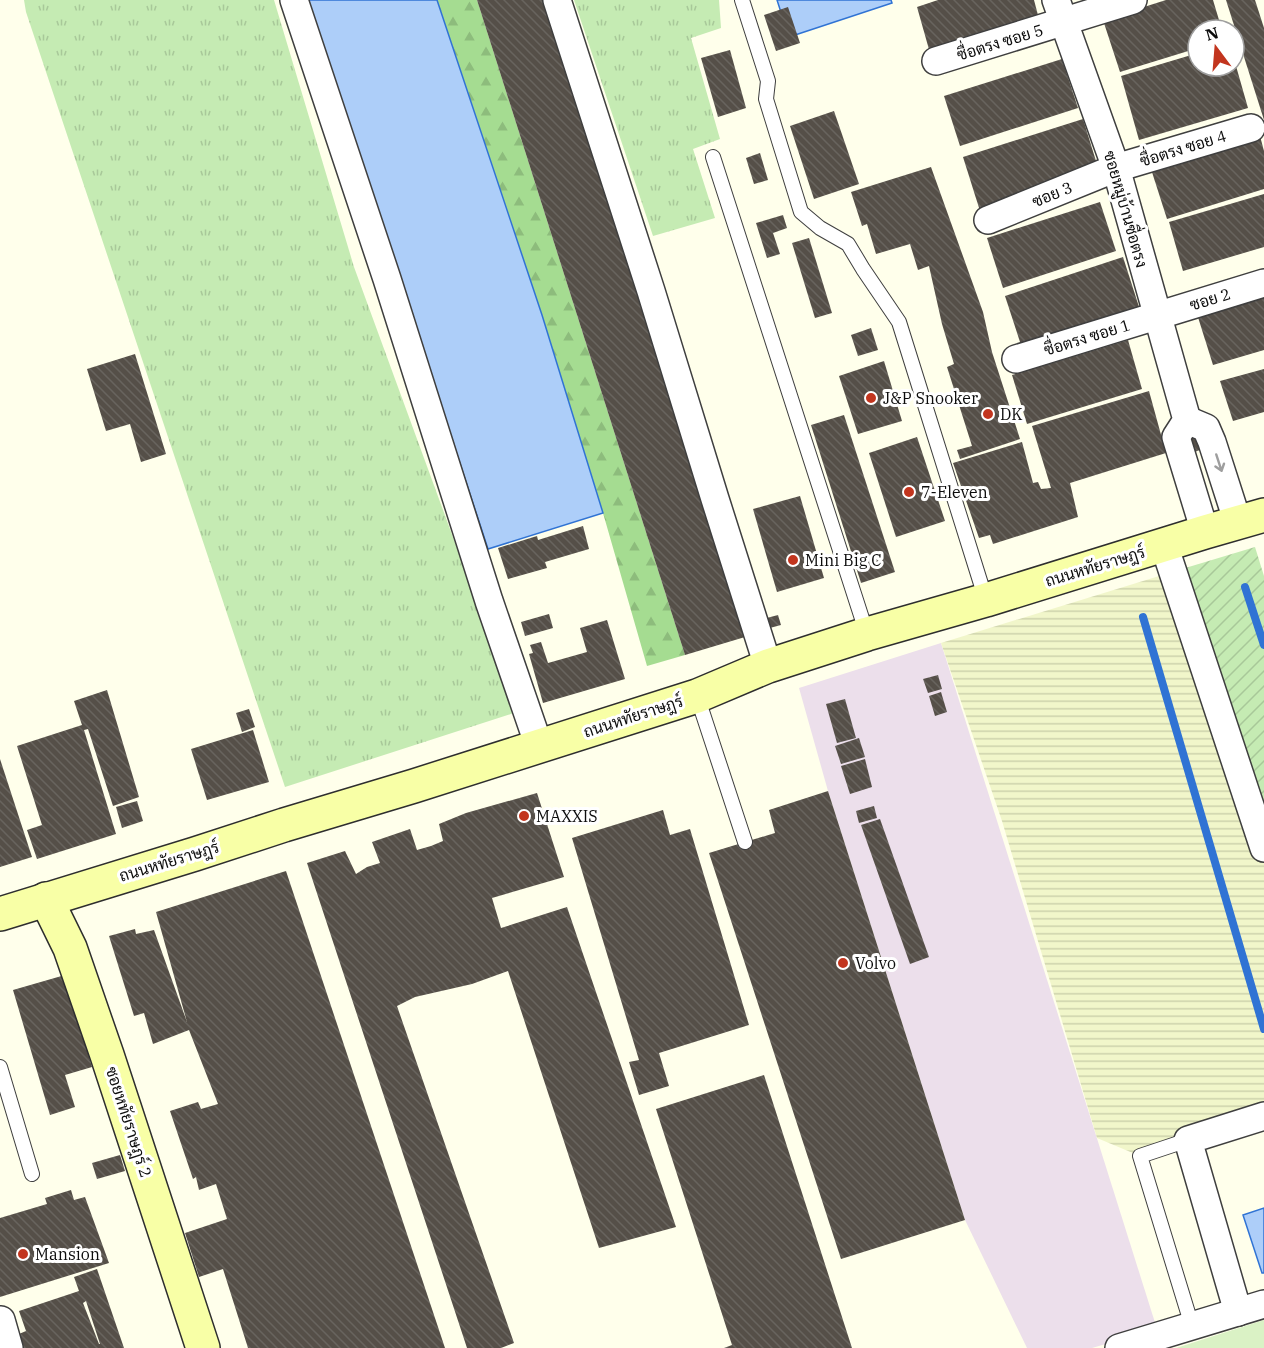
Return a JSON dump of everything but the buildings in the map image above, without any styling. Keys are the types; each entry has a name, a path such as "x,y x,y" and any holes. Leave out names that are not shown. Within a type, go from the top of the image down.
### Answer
{"main road":[{"name":"ถนนหทัยราษฎร์","path":"0,914 697,696 768,666 867,634 1251,519"},
{"name":"ซอยหทัยราษฎร์ 2","path":"46,899 70,948 203,1348"}],"street":[{"path":"294,0 387,279 489,601 539,746"},
{"path":"557,0 768,666"},
{"name":"ซื่อตรง ซอย 5","path":"936,61 1060,11 1134,0"},
{"name":"ซอยหมู่บ้านซื่อตรง","path":"1060,11 1116,168 1187,420"},
{"name":"ซื่อตรง ซอย 4","path":"1116,168 1251,128"},
{"name":"ซอย 3","path":"988,220 1116,168"},
{"name":"ซอย 2","path":"1157,315 1264,283"},
{"name":"ซื่อตรง ซอย 1","path":"1016,359 1157,315"},
{"path":"1205,532 1176,437 1187,420 1206,428 1251,519"},
{"path":"1164,544 1264,848"},
{"path":"1238,1312 1188,1140 1264,1116"},
{"path":"1119,1348 1264,1304"},
{"path":"1,1320 9,1348"}],"lane":[{"path":"742,0 768,81 766,99 801,212 820,228 848,244 862,269 899,322 986,600"},
{"path":"713,157 867,634"},
{"path":"697,696 745,842"},
{"path":"0,1067 32,1174"},
{"path":"1188,1140 1140,1156 1192,1326"}],"shaded area":[{"path":"941,643 1157,1329 1092,1348 1027,1348 965,1220 828,791 799,688"}],"green space":[{"path":"24,0 274,0 354,267 517,712 285,787 26,12"},
{"path":"437,0 477,0 685,655 647,666 542,315"},
{"path":"574,0 719,0 721,28 691,38 720,139 693,149 715,218 653,236"},
{"path":"1255,547 1264,576 1264,837 1182,569"},
{"path":"1182,569 1264,837 1264,1116 1140,1156 1097,1138 1002,821 941,643"},
{"path":"1264,1320 1264,1348 1176,1348"}],"water":[{"path":"308,0 437,0 542,315 603,513 488,549"},
{"path":"777,0 891,0 892,3 789,37"},
{"path":"1264,1208 1264,1273 1262,1273 1243,1215"}],"waterway":[{"path":"1245,587 1264,645"},
{"path":"1143,617 1264,1029"}],"place":[{"name":"J&P Snooker","path":"871,398"},
{"name":"DK","path":"988,414"},
{"name":"7-Eleven","path":"909,492"},
{"name":"Mini Big C","path":"793,560"},
{"name":"MAXXIS","path":"524,816"},
{"name":"Volvo","path":"843,963"},
{"name":"Mansion","path":"23,1254"}]}
